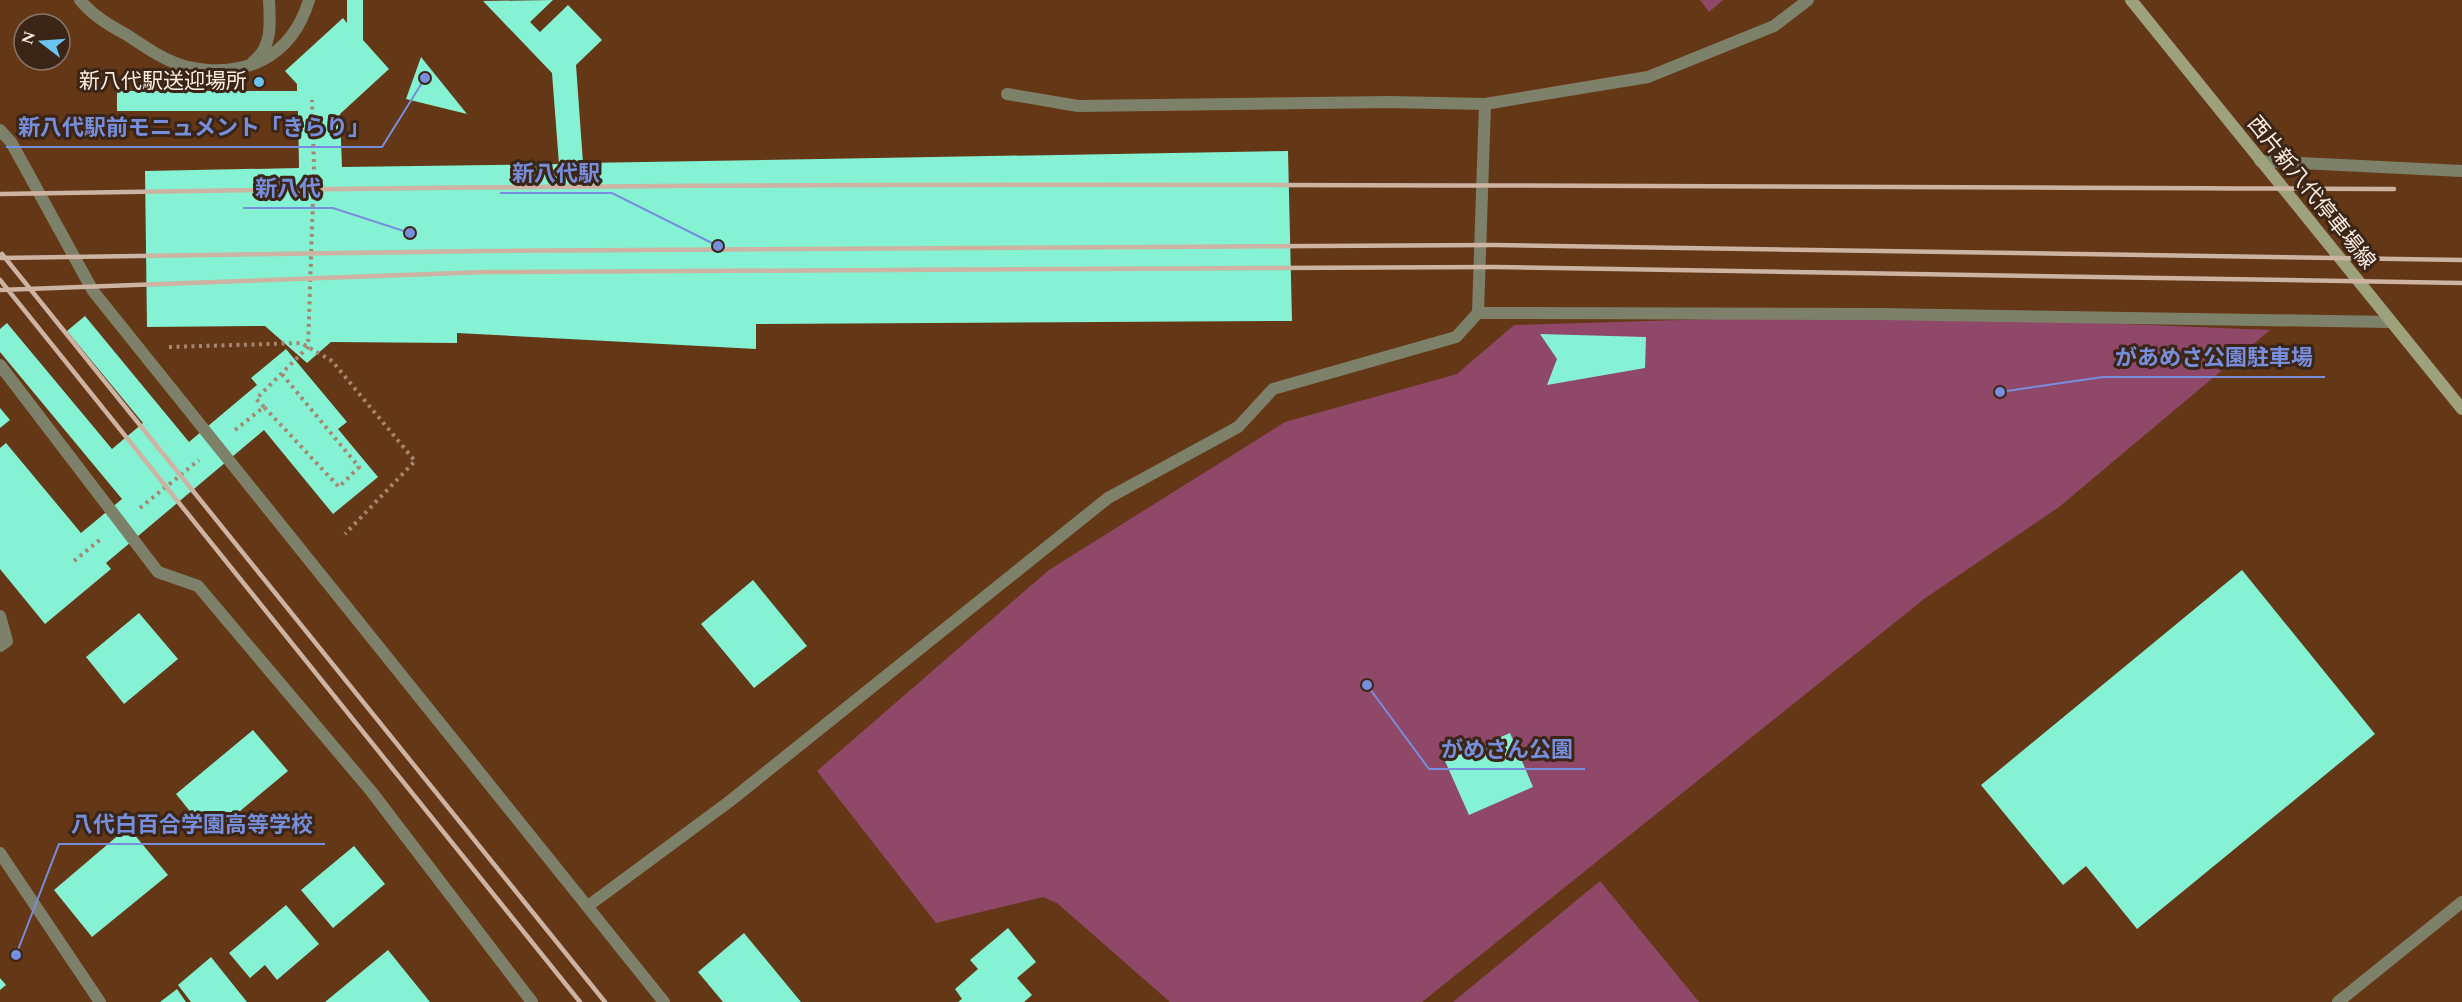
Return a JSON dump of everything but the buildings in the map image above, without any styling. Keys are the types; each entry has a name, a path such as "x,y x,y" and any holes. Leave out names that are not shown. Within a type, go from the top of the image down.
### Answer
{"main road":[{"name":"西片新八代停車場線","path":"2131,0 2462,409"}],"street":[{"path":"80,0 92,14 158,55 186,67 214,70 240,69 267,60 286,42 304,19 309,0"},
{"path":"240,69 263,53 271,28 269,0"},
{"path":"1007,94 1078,106 1390,102 1485,104 1648,77 1774,26 1808,0"},
{"path":"588,906 730,801 1108,498 1238,427 1273,389 1455,337 1478,313 1485,104"},
{"path":"0,130 11,141 93,291 664,1002"},
{"path":"2260,161 2462,171"},
{"path":"1478,313 1880,314 2390,322"},
{"path":"0,364 158,572 198,586 363,782 532,1002"},
{"path":"0,616 6,641 0,646"},
{"path":"0,853 100,1002"},
{"path":"2338,1002 2462,902"}],"path":[{"path":"280,374 359,468 339,487 256,399 280,374 308,347 314,168 312,100"},
{"path":"168,347 301,343 332,361 415,461 345,534"},
{"path":"228,436 264,407"},
{"path":"137,510 201,458"},
{"path":"74,561 110,532"}],"shaded area":[{"path":"1700,0 1723,0 1709,12"},
{"path":"1880,314 2270,330 2059,507 1924,599 1422,1002 1170,1002 1057,903 1043,897 936,923 817,771 1049,570 1285,422 1457,374 1514,325"},
{"path":"1600,881 1699,1002 1453,1002"}],"railway":[{"path":"0,194 598,186 898,185 2394,189"},
{"path":"0,258 484,251 1494,245 2462,260"},
{"path":"2,254 605,1002"},
{"path":"0,290 486,272 1495,267 2462,283"},
{"path":"0,280 580,1002"}],"place":[{"name":"新八代駅前モニュメント「きらり」","path":"425,78"},
{"name":"新八代駅送迎場所","path":"259,82"},
{"name":"新八代","path":"410,233"},
{"name":"新八代駅","path":"718,246"},
{"name":"があめさ公園駐車場","path":"2000,392"},
{"name":"がめさん公園","path":"1367,685"},
{"name":"八代白百合学園高等学校","path":"16,955"}]}
